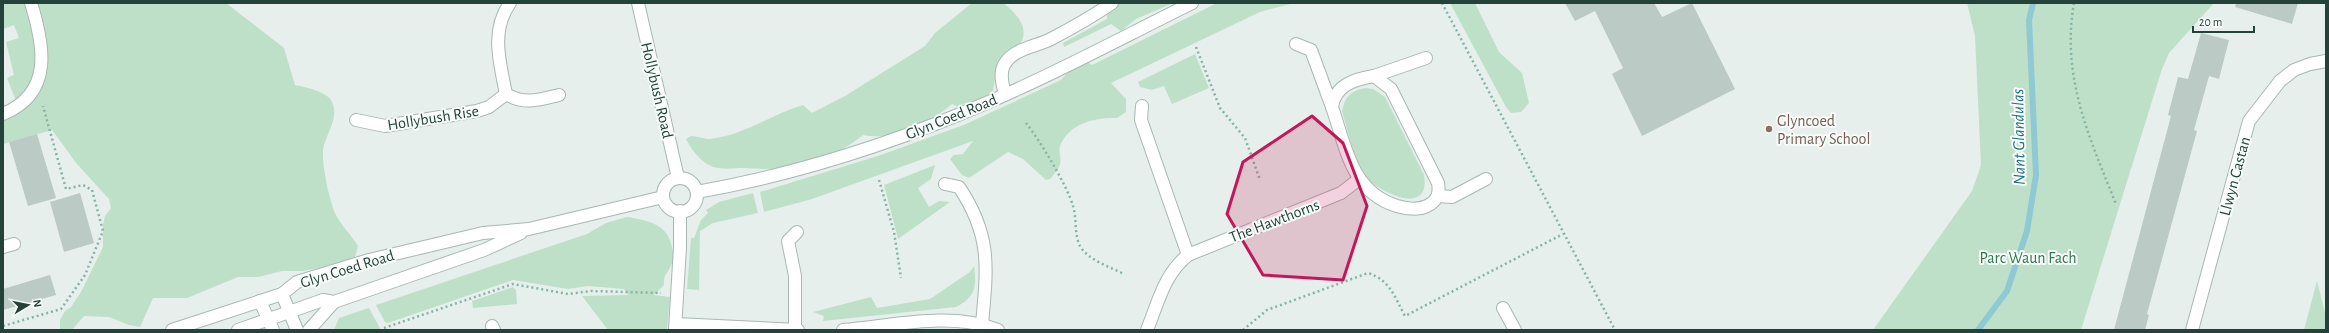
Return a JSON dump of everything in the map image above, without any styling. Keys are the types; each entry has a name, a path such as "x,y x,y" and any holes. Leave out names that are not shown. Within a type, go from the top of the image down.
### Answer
{"street":[{"path":"3,114 14,109 25,99 39,76 42,63 41,36 31,3"},
{"path":"510,3 504,12 499,27 497,46 506,94 516,100 528,102 559,95"},
{"name":"Hollybush Road","path":"638,3 678,178"},
{"path":"1005,95 1002,74 1004,65 1011,58 1027,48 1066,31 1112,3"},
{"name":"Glyn Coed Road","path":"697,192 765,178 827,161 892,140 1005,95 1192,3"},
{"path":"1296,44 1311,50 1358,180 1381,199 1406,208 1424,207 1433,202 1438,196 1438,184 1391,89 1374,76"},
{"path":"1332,107 1333,99 1344,85 1364,77 1374,76 1426,58"},
{"name":"Llwyn Castan","path":"2192,330 2249,121 2280,81 2294,70 2310,64 2326,61"},
{"name":"Hollybush Rise","path":"356,120 385,126 477,111 489,107 506,94"},
{"path":"1142,106 1140,120 1188,255"},
{"path":"678,178 692,183 697,192 691,208 680,212 669,207 663,197 665,187 668,183 678,178"},
{"path":"1438,196 1452,197 1486,179"},
{"name":"The Hawthorns","path":"1147,330 1164,284 1173,270 1188,255 1341,193 1358,180"},
{"path":"945,184 959,187 970,204 984,239 986,280 982,324"},
{"name":"Glyn Coed Road","path":"172,330 282,294 297,282 368,260 483,233 529,229 663,197"},
{"path":"680,212 678,293 675,327 798,330"},
{"name":"Glyn Coed Road","path":"309,330 334,302 484,250 529,229"},
{"path":"795,330 795,276 788,241 798,232"},
{"path":"282,294 297,330"},
{"name":"Glyn Coed Road","path":"238,330 271,325 290,312 323,300 334,302"},
{"path":"260,301 271,325"},
{"path":"1504,308 1515,330"},
{"path":"843,330 950,320 982,324 998,330"}],"path":[{"path":"1442,3 1615,330"},
{"path":"2074,3 2070,51 2076,92 2088,134 2116,204"},
{"path":"1196,47 1220,108 1245,138 1260,180"},
{"path":"3,326 61,309 86,275 103,231 92,190 83,186 66,189 42,104 44,100"},
{"path":"1026,123 1036,135 1073,205 1077,236 1080,246 1092,257 1124,274"},
{"path":"879,180 894,232 901,278"},
{"path":"1244,330 1267,310 1368,273 1380,277 1388,284 1405,316 1563,234"},
{"path":"384,328 513,284 568,294 591,291 678,293"}],"highlighted area":[{"path":"1312,116 1343,143 1367,206 1343,280 1263,275 1227,214 1243,162"}],"green space":[{"path":"3,3 226,3 284,48 295,85 320,92 331,100 334,106 334,113 332,126 323,150 325,173 328,191 335,213 358,246 355,257 345,263 303,271 282,271 258,277 238,277 187,298 153,298 140,327 129,325 109,317 84,316 72,330 60,330 60,320 65,311 71,307 81,292 103,247 103,225 105,216 111,208 109,199 77,164 52,130 3,144 3,114 18,106 7,78 14,75 6,42 19,38 14,25 3,29"},
{"path":"972,3 1003,3 1017,16 1023,26 1023,38 1018,47 998,61 992,97 962,109 952,104 933,118 910,129 887,136 863,135 853,143 830,155 804,164 778,169 725,169 713,167 700,159 686,139 691,136 709,139 734,134 803,105 812,113 845,96 925,46 935,33"},
{"path":"1119,3 1173,3 1136,19 1121,31 1111,24 1064,47 1063,43 1107,19 1107,14 1117,7"},
{"path":"1217,3 1294,3 1260,12 1111,83 1126,99 1126,112 1117,118 1092,120 1076,127 1070,132 1064,138 1060,146 1059,150 1061,159 1059,166 1050,179 1046,180 1023,159 1008,152 969,178 962,175 950,159 954,155 963,154 973,141 812,199 764,212 760,192 881,155 966,124 1061,80 1073,66 1086,61 1092,65"},
{"path":"1450,3 1475,3 1499,52 1522,73 1529,103 1521,112 1511,113 1506,107"},
{"name":"Parc Waun Fach","path":"1967,3 2214,3 2169,53 2162,69 2081,330 1873,330 1972,191 1981,165 1975,36"},
{"path":"1195,54 1209,88 1172,104 1164,86 1152,90 1140,87 1138,82"},
{"path":"1366,88 1373,89 1385,97 1424,175 1424,188 1420,195 1413,198 1403,198 1393,195 1374,184 1367,178 1359,166 1342,111 1347,98 1353,92"},
{"path":"935,165 931,179 918,188 929,207 939,201 950,202 898,239 884,185"},
{"path":"753,193 758,213 713,223 700,231 699,290 687,289 691,238 694,238 701,220 708,213 706,210 719,202"},
{"path":"627,217 656,224 670,239 673,251 673,261 665,275 664,285 654,295 670,297 667,330 608,330 582,296 628,295 624,289 588,286 568,289 513,280 388,323 385,322 376,305 587,234 606,223"},
{"path":"974,266 975,286 973,291 967,299 956,307 823,321 824,316 813,312 871,297 877,308 930,299 970,272"},
{"path":"2317,281 2326,317 2326,330 2304,330"},
{"path":"513,287 516,290 517,304 473,308 472,301"},
{"path":"369,308 381,330 334,330 339,318"}],"building":[{"path":"1565,3 1654,3 1662,17 1692,3 1735,89 1642,136 1612,74 1623,68 1595,11 1575,21"},
{"path":"2236,3 2298,3 2292,24 2235,7"},
{"path":"2201,33 2229,40 2219,79 2209,76 2194,130 2197,131 2147,314 2149,315 2145,330 2114,330 2171,116 2168,115 2178,77 2188,79"},
{"path":"37,134 56,198 28,206 9,142"},
{"path":"80,193 94,243 64,252 50,202"},
{"path":"50,275 56,295 3,310 3,289"}],"waterway":[{"name":"Nant Glandulas","path":"1978,330 2007,291 2027,231 2036,175 2029,20 2033,3"}],"place":[{"name":"Glyncoed Primary School","path":"1769,129"}]}
